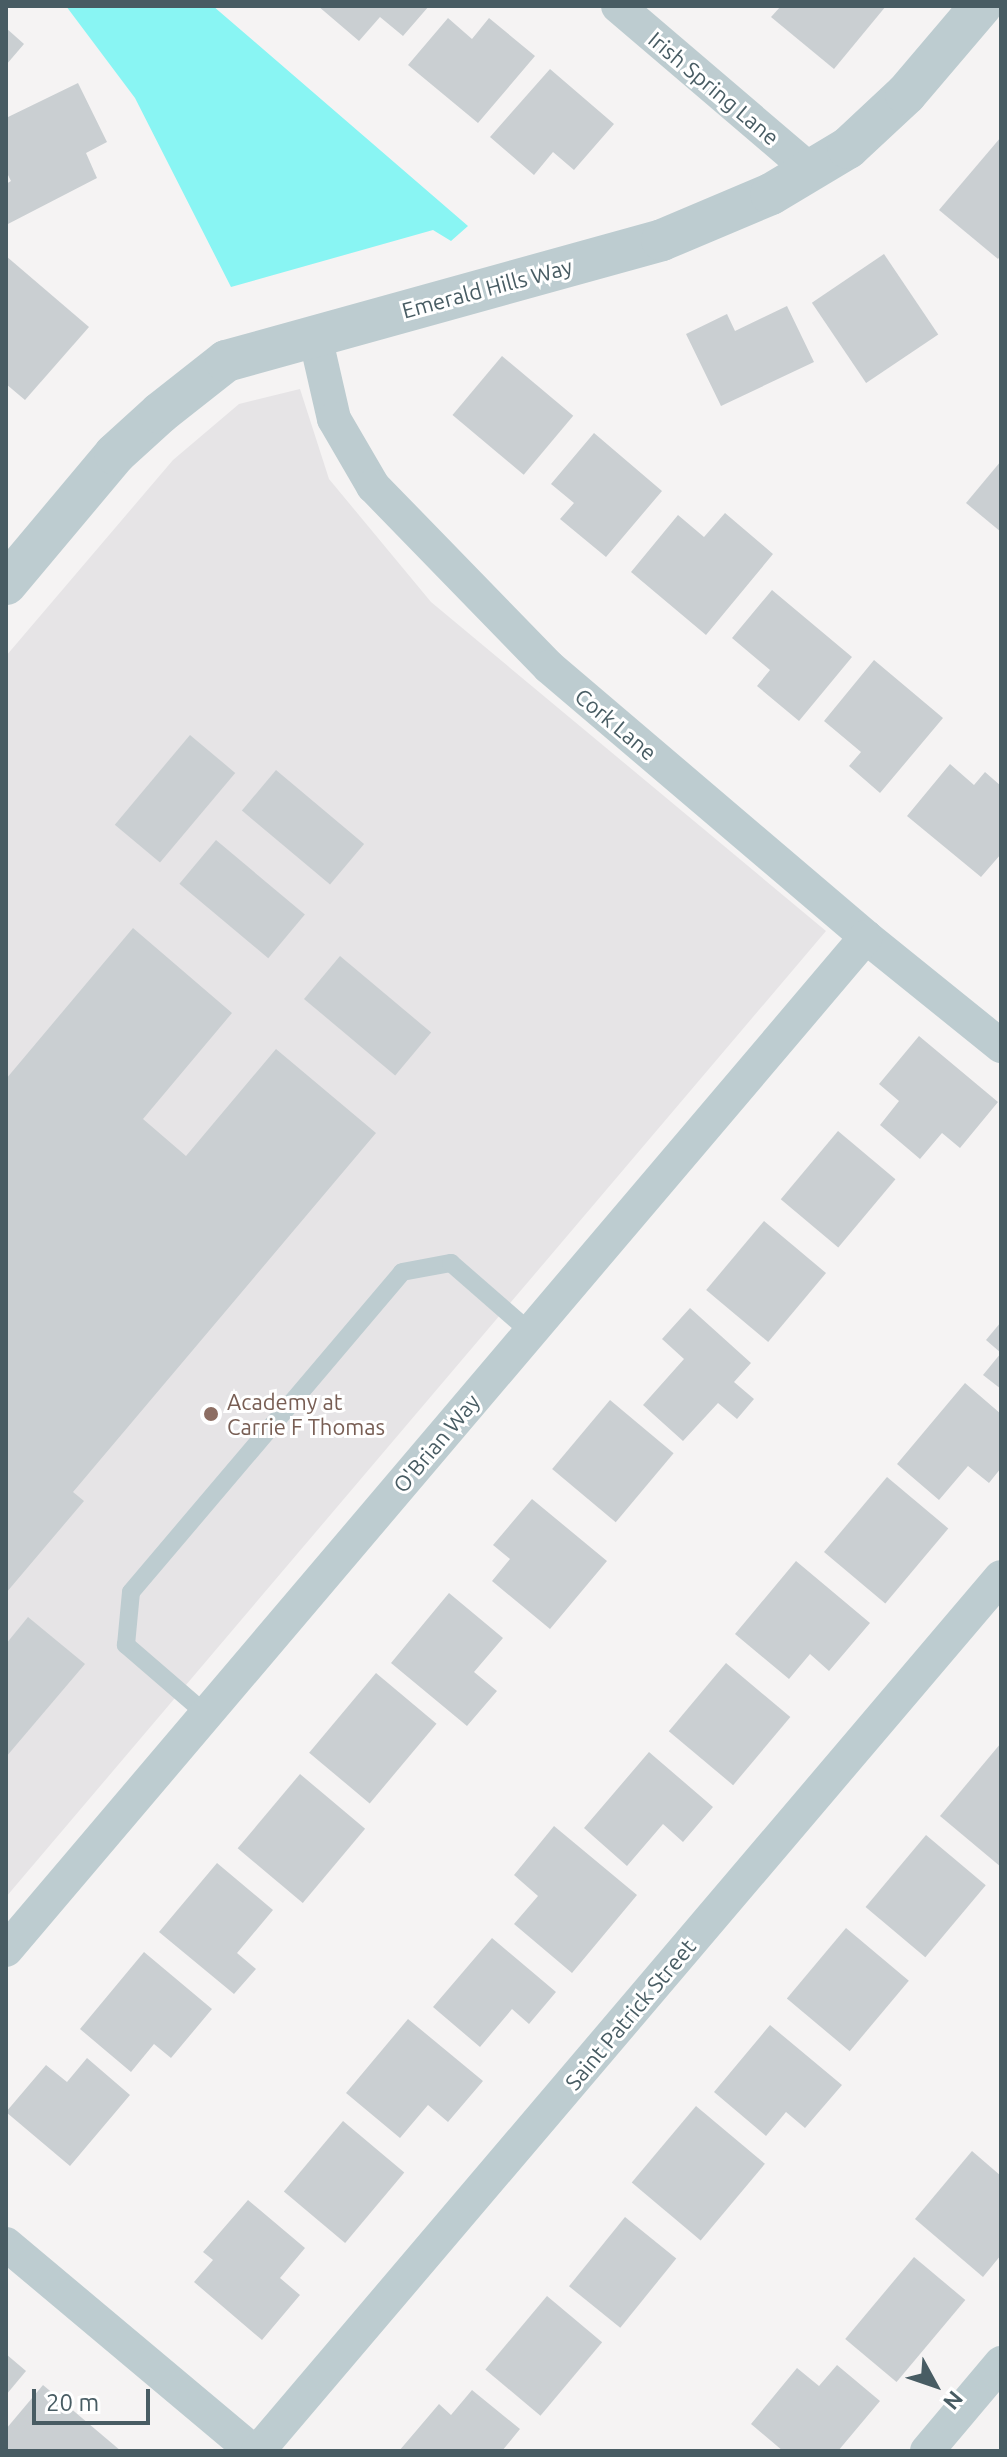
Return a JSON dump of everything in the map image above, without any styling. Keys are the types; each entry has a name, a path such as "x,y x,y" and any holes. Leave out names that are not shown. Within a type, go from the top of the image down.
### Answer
{"street":[{"name":"Irish Spring Lane","path":"618,6 811,171"},
{"name":"Emerald Hills Way","path":"6,584 115,454 160,413 226,361 662,240 771,194 848,148 906,94 981,6"},
{"name":"Cork Lane","path":"315,336 334,419 373,486 549,667 866,937 1001,1046"},
{"name":"O'Brian Way","path":"11,1935 206,1714 866,937"},
{"name":"Saint Patrick Street","path":"256,2451 1001,1577"},
{"path":"6,2244 256,2451"},
{"path":"927,2451 1001,2363"}],"lane":[{"path":"206,1714 126,1645 131,1592 402,1272 451,1263 530,1332"}],"shaded area":[{"name":"Academy at Carrie F Thomas","path":"300,389 329,479 431,602 826,931 6,1897 6,656 173,460 239,404"}],"water":[{"path":"66,6 213,6 468,226 451,241 433,230 231,287 135,98"}],"building":[{"path":"318,6 429,6 403,36 380,17 359,41"},
{"path":"781,6 886,6 834,69 771,17"},
{"path":"448,18 472,39 489,18 535,56 478,123 408,65"},
{"path":"6,28 24,44 6,65"},
{"path":"550,69 614,124 574,170 553,152 534,175 490,137"},
{"path":"78,83 107,142 86,153 97,178 6,225 6,184 11,181 6,171 6,118"},
{"path":"1001,137 1001,255 998,259 939,210"},
{"path":"884,254 938,334 866,383 812,303"},
{"path":"6,256 89,327 25,400 6,384"},
{"path":"787,306 814,362 721,406 686,334 727,314 735,331"},
{"path":"502,356 573,416 524,475 453,415"},
{"path":"594,433 662,491 606,557 560,519 574,503 551,484"},
{"path":"1001,461 1001,532 966,503"},
{"path":"725,513 773,554 706,635 631,572 678,515 704,537"},
{"path":"772,590 852,657 799,721 757,686 770,670 732,638"},
{"path":"874,660 943,718 880,793 849,766 861,752 824,721"},
{"path":"190,735 235,773 160,863 115,825"},
{"path":"950,764 974,785 985,772 1001,786 1001,854 981,877 907,816"},
{"path":"276,770 364,844 330,885 242,811"},
{"path":"216,840 305,915 268,958 179,884"},
{"path":"133,928 232,1013 143,1119 186,1156 276,1049 376,1133 73,1492 84,1501 6,1593 6,1079"},
{"path":"340,956 431,1032 395,1075 304,999"},
{"path":"919,1036 998,1102 960,1148 942,1133 920,1159 880,1125 899,1101 879,1084"},
{"path":"838,1131 895,1179 838,1247 781,1199"},
{"path":"764,1221 826,1273 768,1342 706,1290"},
{"path":"690,1308 751,1363 734,1382 754,1399 737,1419 718,1403 683,1441 643,1405 684,1359 662,1339"},
{"path":"1001,1322 1001,1353 986,1340"},
{"path":"1001,1353 1001,1389 983,1375"},
{"path":"965,1383 1001,1414 1001,1468 989,1483 968,1466 939,1500 897,1464"},
{"path":"610,1400 674,1453 616,1522 552,1469"},
{"path":"887,1477 948,1528 885,1603 824,1552"},
{"path":"532,1499 607,1561 550,1629 492,1581 510,1559 493,1545"},
{"path":"796,1561 870,1623 829,1671 810,1654 789,1679 735,1634"},
{"path":"449,1593 503,1638 474,1672 497,1691 467,1726 391,1663"},
{"path":"28,1617 85,1664 6,1757 6,1644"},
{"path":"726,1663 790,1717 733,1785 669,1731"},
{"path":"376,1673 437,1724 370,1803 309,1753"},
{"path":"1001,1743 1001,1867 940,1816"},
{"path":"649,1752 713,1807 683,1842 663,1824 627,1866 584,1828"},
{"path":"300,1774 365,1829 303,1903 238,1848"},
{"path":"554,1826 637,1895 572,1973 514,1924 538,1896 514,1875"},
{"path":"926,1835 986,1885 925,1957 866,1907"},
{"path":"217,1863 273,1910 237,1953 256,1969 234,1994 159,1932"},
{"path":"846,1928 909,1981 850,2051 787,1998"},
{"path":"492,1938 556,1992 529,2024 512,2009 480,2047 433,2007"},
{"path":"144,1952 212,2009 171,2058 154,2044 131,2072 80,2029"},
{"path":"408,2019 483,2081 448,2122 428,2105 400,2138 346,2093"},
{"path":"770,2025 842,2085 805,2128 786,2112 766,2136 714,2092"},
{"path":"87,2058 130,2095 70,2166 6,2112 46,2065 67,2082"},
{"path":"696,2106 765,2164 701,2240 632,2183"},
{"path":"343,2121 404,2172 345,2243 284,2191"},
{"path":"972,2151 1001,2176 1001,2255 983,2277 915,2219"},
{"path":"248,2200 305,2248 280,2278 300,2295 262,2340 194,2282 213,2260 203,2252"},
{"path":"625,2217 676,2259 620,2328 569,2286"},
{"path":"914,2257 965,2300 897,2382 845,2339"},
{"path":"547,2296 602,2342 540,2416 485,2370"},
{"path":"6,2354 26,2371 6,2395"},
{"path":"837,2365 880,2401 838,2451 783,2451 751,2424 797,2368 819,2386"},
{"path":"43,2385 121,2451 6,2451 6,2429"},
{"path":"472,2390 520,2429 502,2451 399,2451 439,2404 451,2415"}],"place":[{"name":"Academy at Carrie F Thomas","path":"211,1414"}]}
